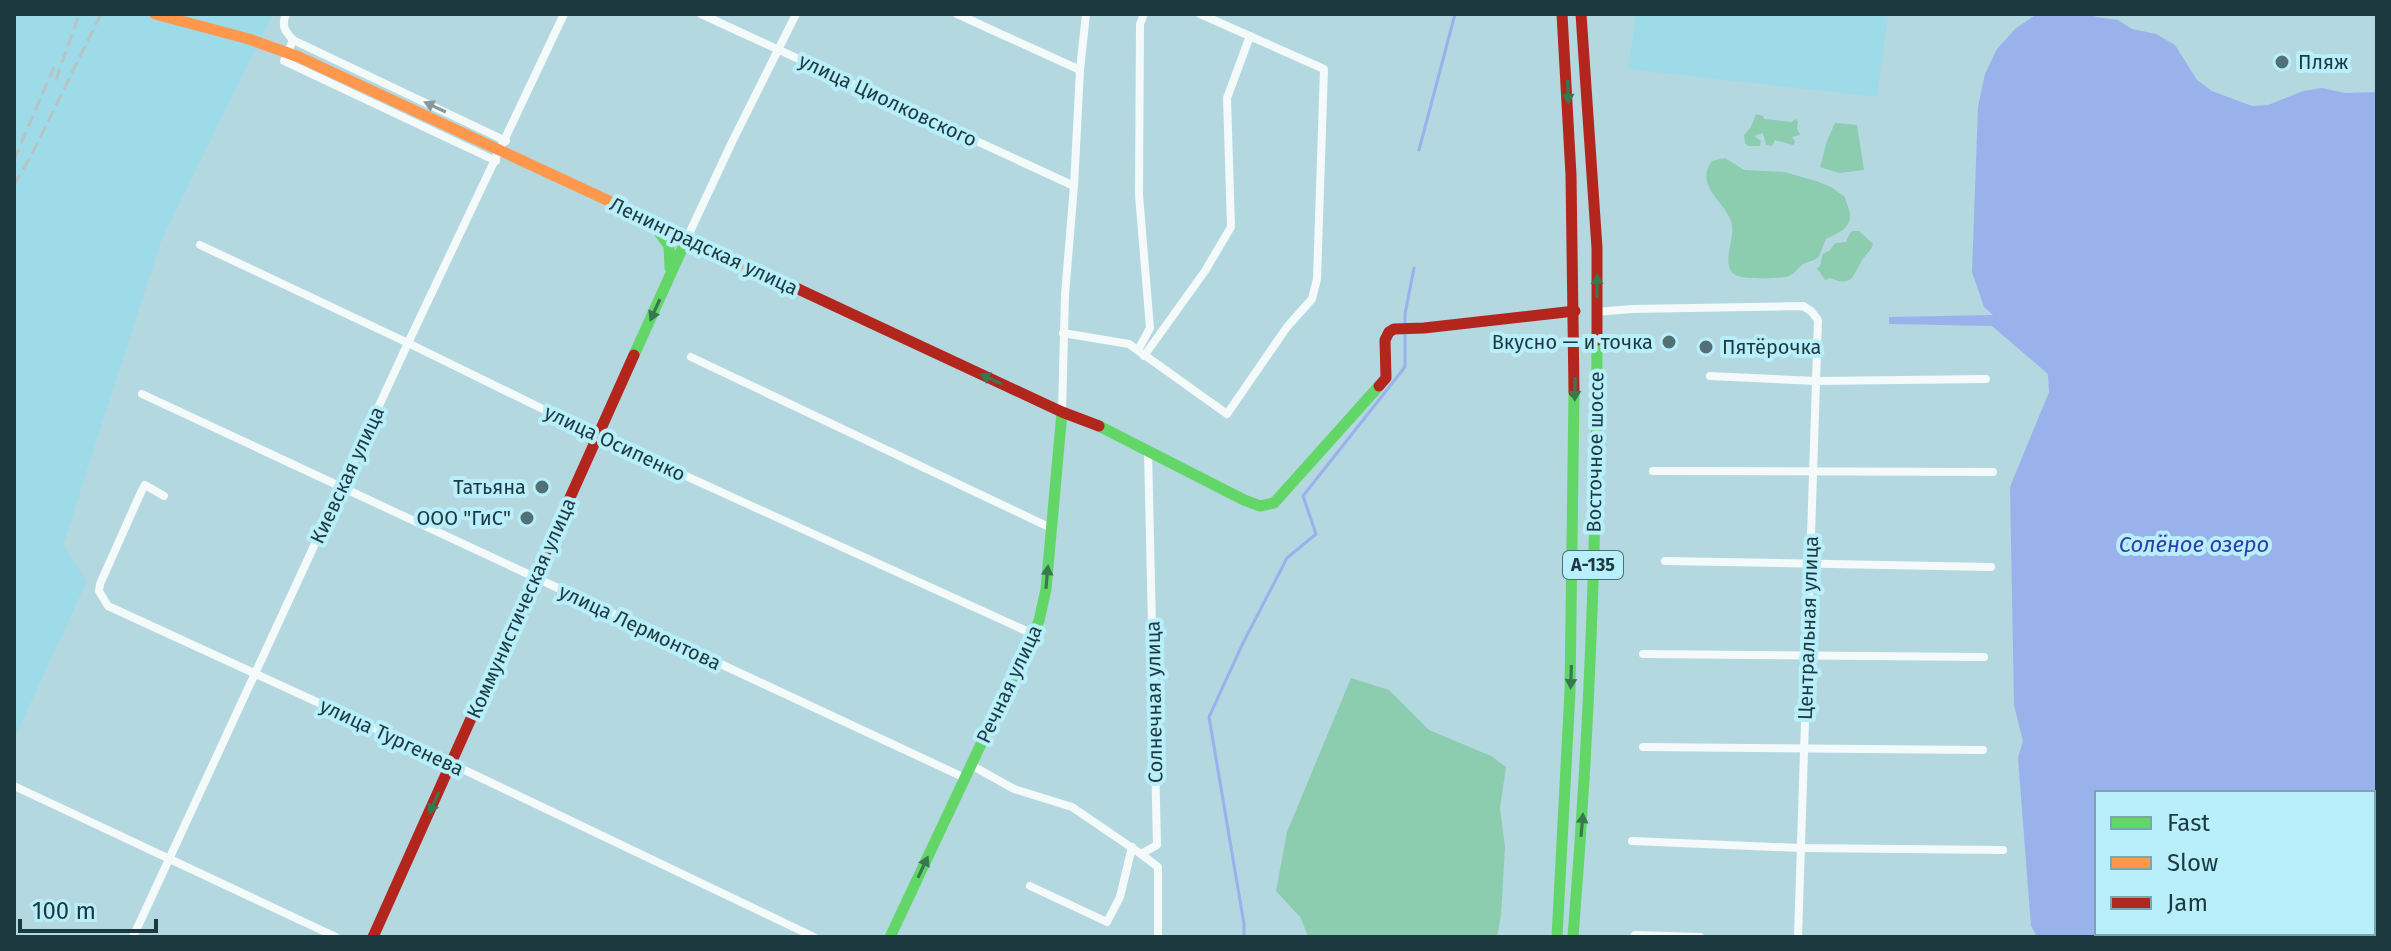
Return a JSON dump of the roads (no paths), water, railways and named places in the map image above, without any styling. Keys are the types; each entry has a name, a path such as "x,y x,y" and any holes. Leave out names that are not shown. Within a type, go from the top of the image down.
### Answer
{"main road":[{"name":"Ленинградская улица","path":"155,14 275,47 1062,412 1084,419 1260,506 1274,503 1386,378 1385,340 1389,332 1394,329 1575,311"},
{"name":"Восточное шоссе","path":"1557,937 1565,832 1574,572 1575,311 1568,82 1562,14"},
{"name":"Восточное шоссе","path":"1573,937 1586,771 1597,420 1597,248 1581,14"},
{"path":"1564,41 1572,33 1583,40"},
{"name":"Коммунистическая улица","path":"648,220 669,246 669,279"},
{"name":"Коммунистическая улица","path":"373,937 687,238"},
{"name":"Речная улица","path":"890,937 1043,607 1062,412"},
{"path":"1574,572 1577,583 1577,636 1578,644 1583,646 1587,644 1591,612"}],"street":[{"path":"286,14 283,23 285,31 293,40 501,151"},
{"name":"Киевская улица","path":"133,937 564,14"},
{"name":"улица Циолковского","path":"701,14 1074,186"},
{"name":"Коммунистическая улица","path":"687,238 796,14"},
{"path":"957,14 1080,70"},
{"path":"1062,412 1063,333 1086,14"},
{"path":"1141,353 1150,328 1139,195 1140,24 1144,14"},
{"path":"1063,333 1129,344 1227,414 1287,327 1312,299 1317,279 1324,69 1200,14"},
{"path":"1141,353 1205,271 1231,227 1227,98 1250,36"},
{"path":"293,40 284,61 501,151"},
{"name":"улица Осипенко","path":"200,245 598,436 1033,634"},
{"name":"Центральная улица","path":"1596,312 1803,306 1818,320 1798,937"},
{"path":"691,357 1051,528"},
{"path":"1710,376 1816,381 1986,379"},
{"name":"улица Лермонтова","path":"142,394 965,778"},
{"name":"Солнечная улица","path":"1141,854 1157,845 1148,451"},
{"path":"1653,471 1993,472"},
{"name":"улица Тургенева","path":"164,496 145,485 100,584 99,591 108,606 452,764 814,937"},
{"path":"1665,561 1991,567"},
{"path":"1643,654 1984,657"},
{"path":"1643,747 1983,750"},
{"path":"971,765 1014,789 1072,807 1158,867 1158,937"},
{"path":"14,786 336,937"},
{"path":"1632,841 1801,848 2003,850"},
{"path":"1030,886 1107,922 1120,897 1132,847"},
{"path":"1635,935 1700,937"}],"water":[{"name":"Солёное озеро","path":"2037,14 2092,14 2156,34 2175,45 2197,80 2212,91 2252,106 2268,105 2303,91 2322,88 2345,93 2377,92 2377,937 2037,937 2031,926 2018,758 2023,741 2014,705 2010,487 2049,392 2048,374 1992,326 1889,324 1889,317 1993,315 1984,307 1972,272 1978,107 1985,74 1997,49 2015,29"}],"waterway":[{"path":"1419,150 1455,14"},
{"path":"1244,937 1209,717 1287,558 1316,534 1303,496 1405,367 1405,314 1414,268"}],"railway":[{"path":"56,80 79,14"},
{"path":"14,185 101,14"},
{"path":"14,160 54,67"}],"place":[{"name":"Пляж","path":"2282,62"},
{"name":"Вкусно — и точка","path":"1669,342"},
{"name":"Пятёрочка","path":"1706,347"},
{"name":"Татьяна","path":"542,487"},
{"name":"ООО \"ГиС\"","path":"527,518"}]}
